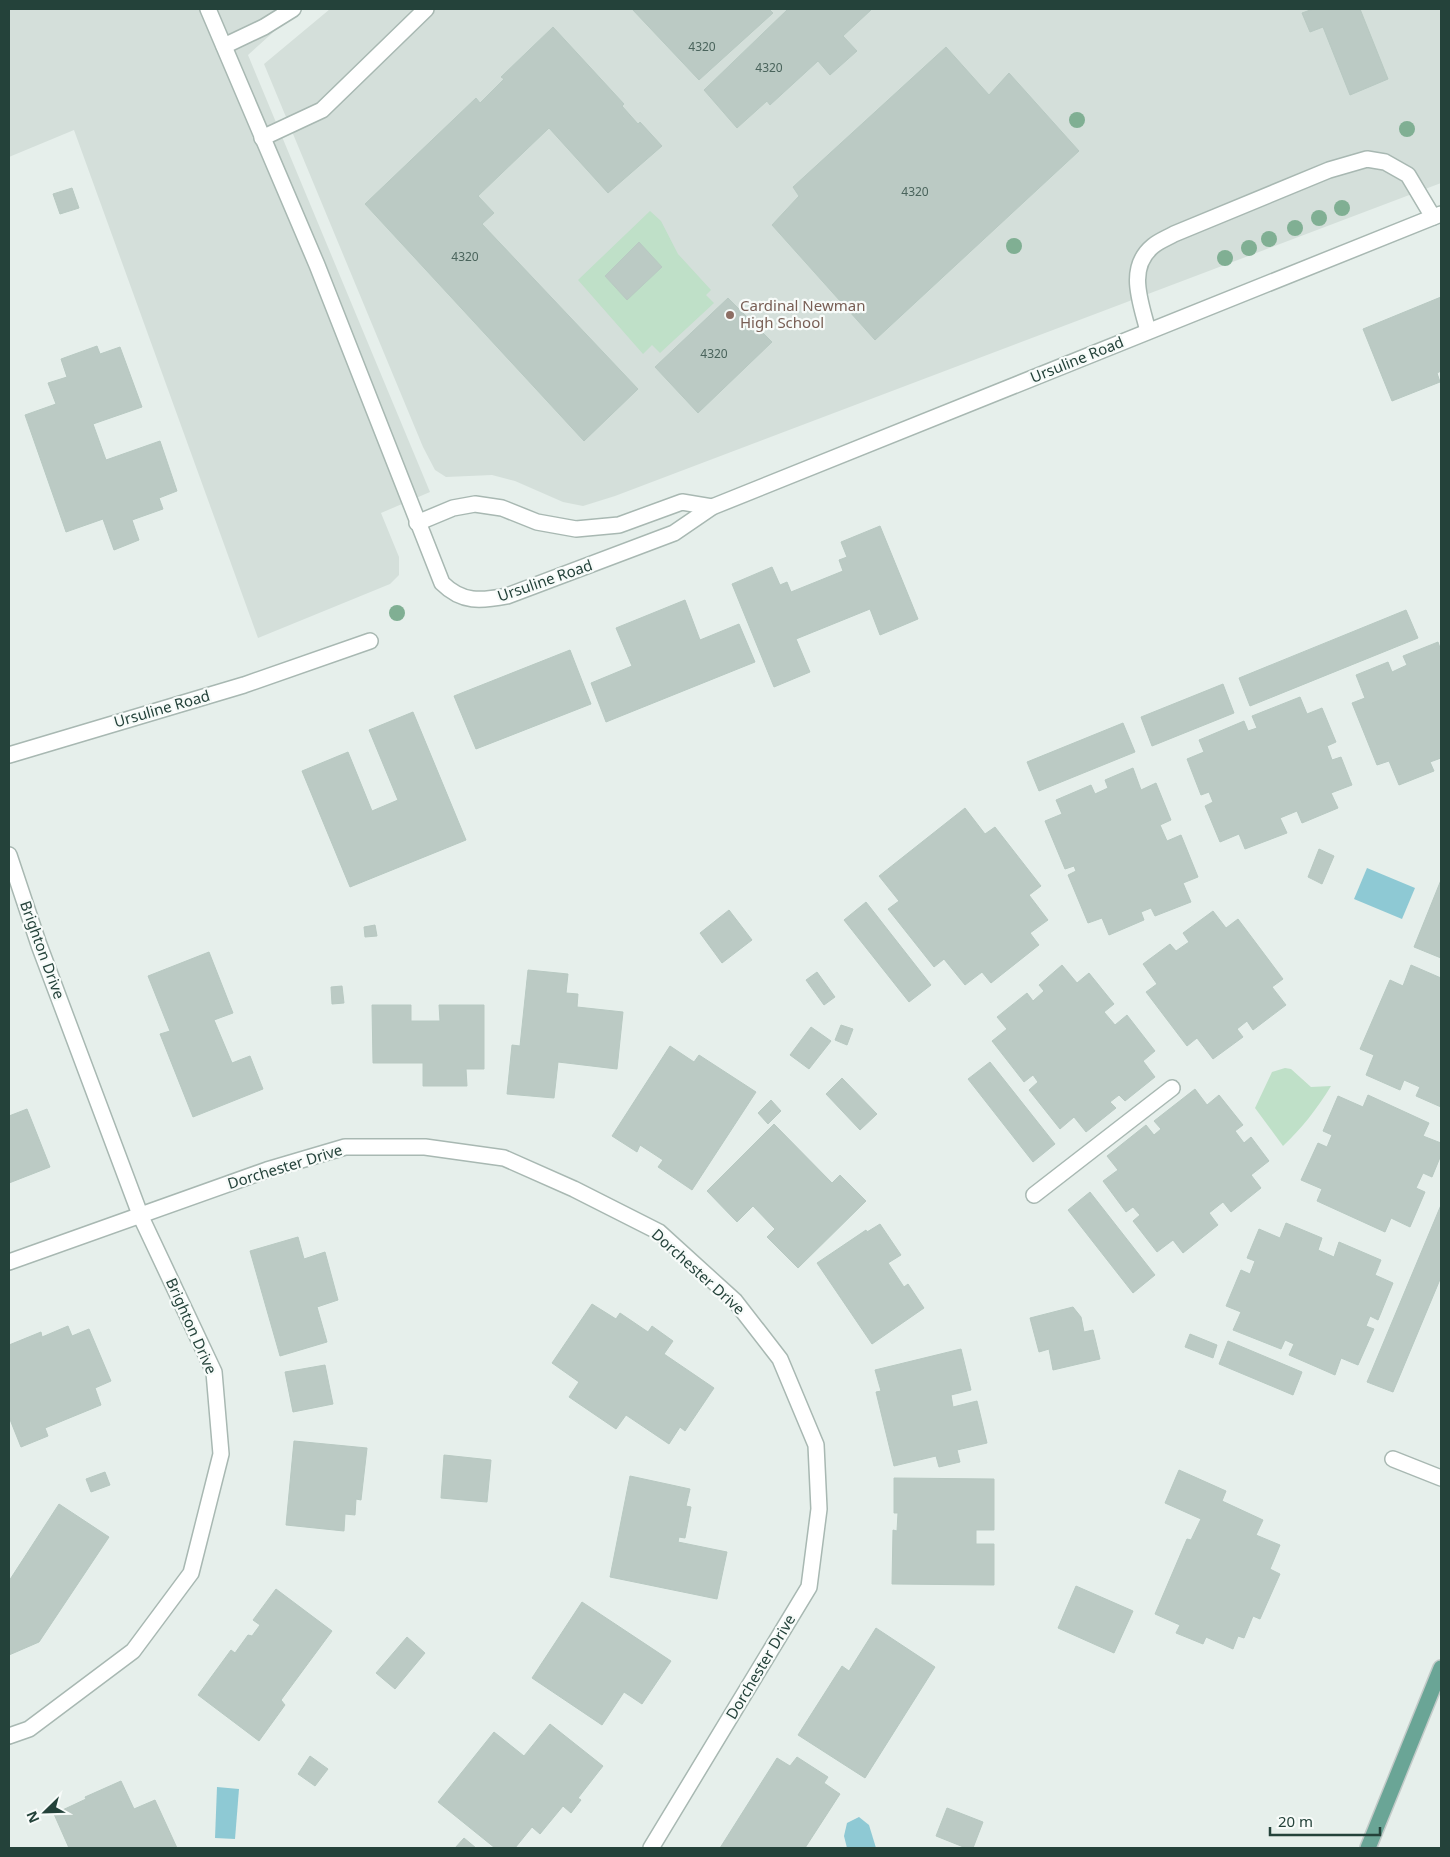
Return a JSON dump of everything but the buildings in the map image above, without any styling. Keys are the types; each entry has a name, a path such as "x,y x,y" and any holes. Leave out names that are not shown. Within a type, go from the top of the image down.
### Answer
{"main road":[{"path":"1368,1848 1441,1668"}],"street":[{"name":"Ursuline Road","path":"208,9 317,265 442,583 451,592 464,599 482,601 527,590 674,533 712,508 1437,215"},
{"path":"224,46 264,27 293,9"},
{"path":"262,138 322,110 426,9"},
{"path":"1148,331 1136,282 1139,267 1152,246 1182,231 1321,173 1367,159 1385,162 1408,175 1437,215"},
{"path":"417,523 453,508 475,504 502,508 537,522 576,529 619,525 682,502 712,508"},
{"name":"Ursuline Road","path":"9,755 196,700 370,641"},
{"name":"Brighton Drive","path":"9,855 39,945 141,1217 214,1372 222,1454 191,1573 133,1651 29,1729 9,1736"},
{"path":"1034,1195 1172,1088"},
{"name":"Dorchester Drive","path":"9,1262 141,1217 267,1170 345,1147 425,1147 504,1158 574,1189 659,1232 735,1301 780,1359 816,1445 819,1508 809,1587 651,1848"},
{"path":"1394,1459 1441,1478"}],"shaded area":[{"path":"9,9 299,9 248,55 430,492 381,513 399,557 399,575 390,584 258,638 74,130 9,157"},
{"name":"Cardinal Newman High School","path":"330,9 1441,9 1441,183 615,496 583,506 563,502 515,481 492,475 446,477 435,470 423,447 264,64"}],"green space":[{"path":"650,211 661,221 678,254 711,290 706,295 714,303 660,353 652,345 643,354 578,280"},
{"path":"1285,1068 1291,1069 1311,1087 1331,1086 1309,1118 1283,1146 1255,1108 1272,1072"}],"water":[{"path":"1367,868 1415,888 1402,919 1354,899"},
{"path":"217,1787 239,1789 235,1839 215,1838"},
{"path":"859,1817 869,1825 876,1848 847,1848 844,1836 847,1823"}],"place":[{"name":"Cardinal Newman High School","path":"730,315"}]}
